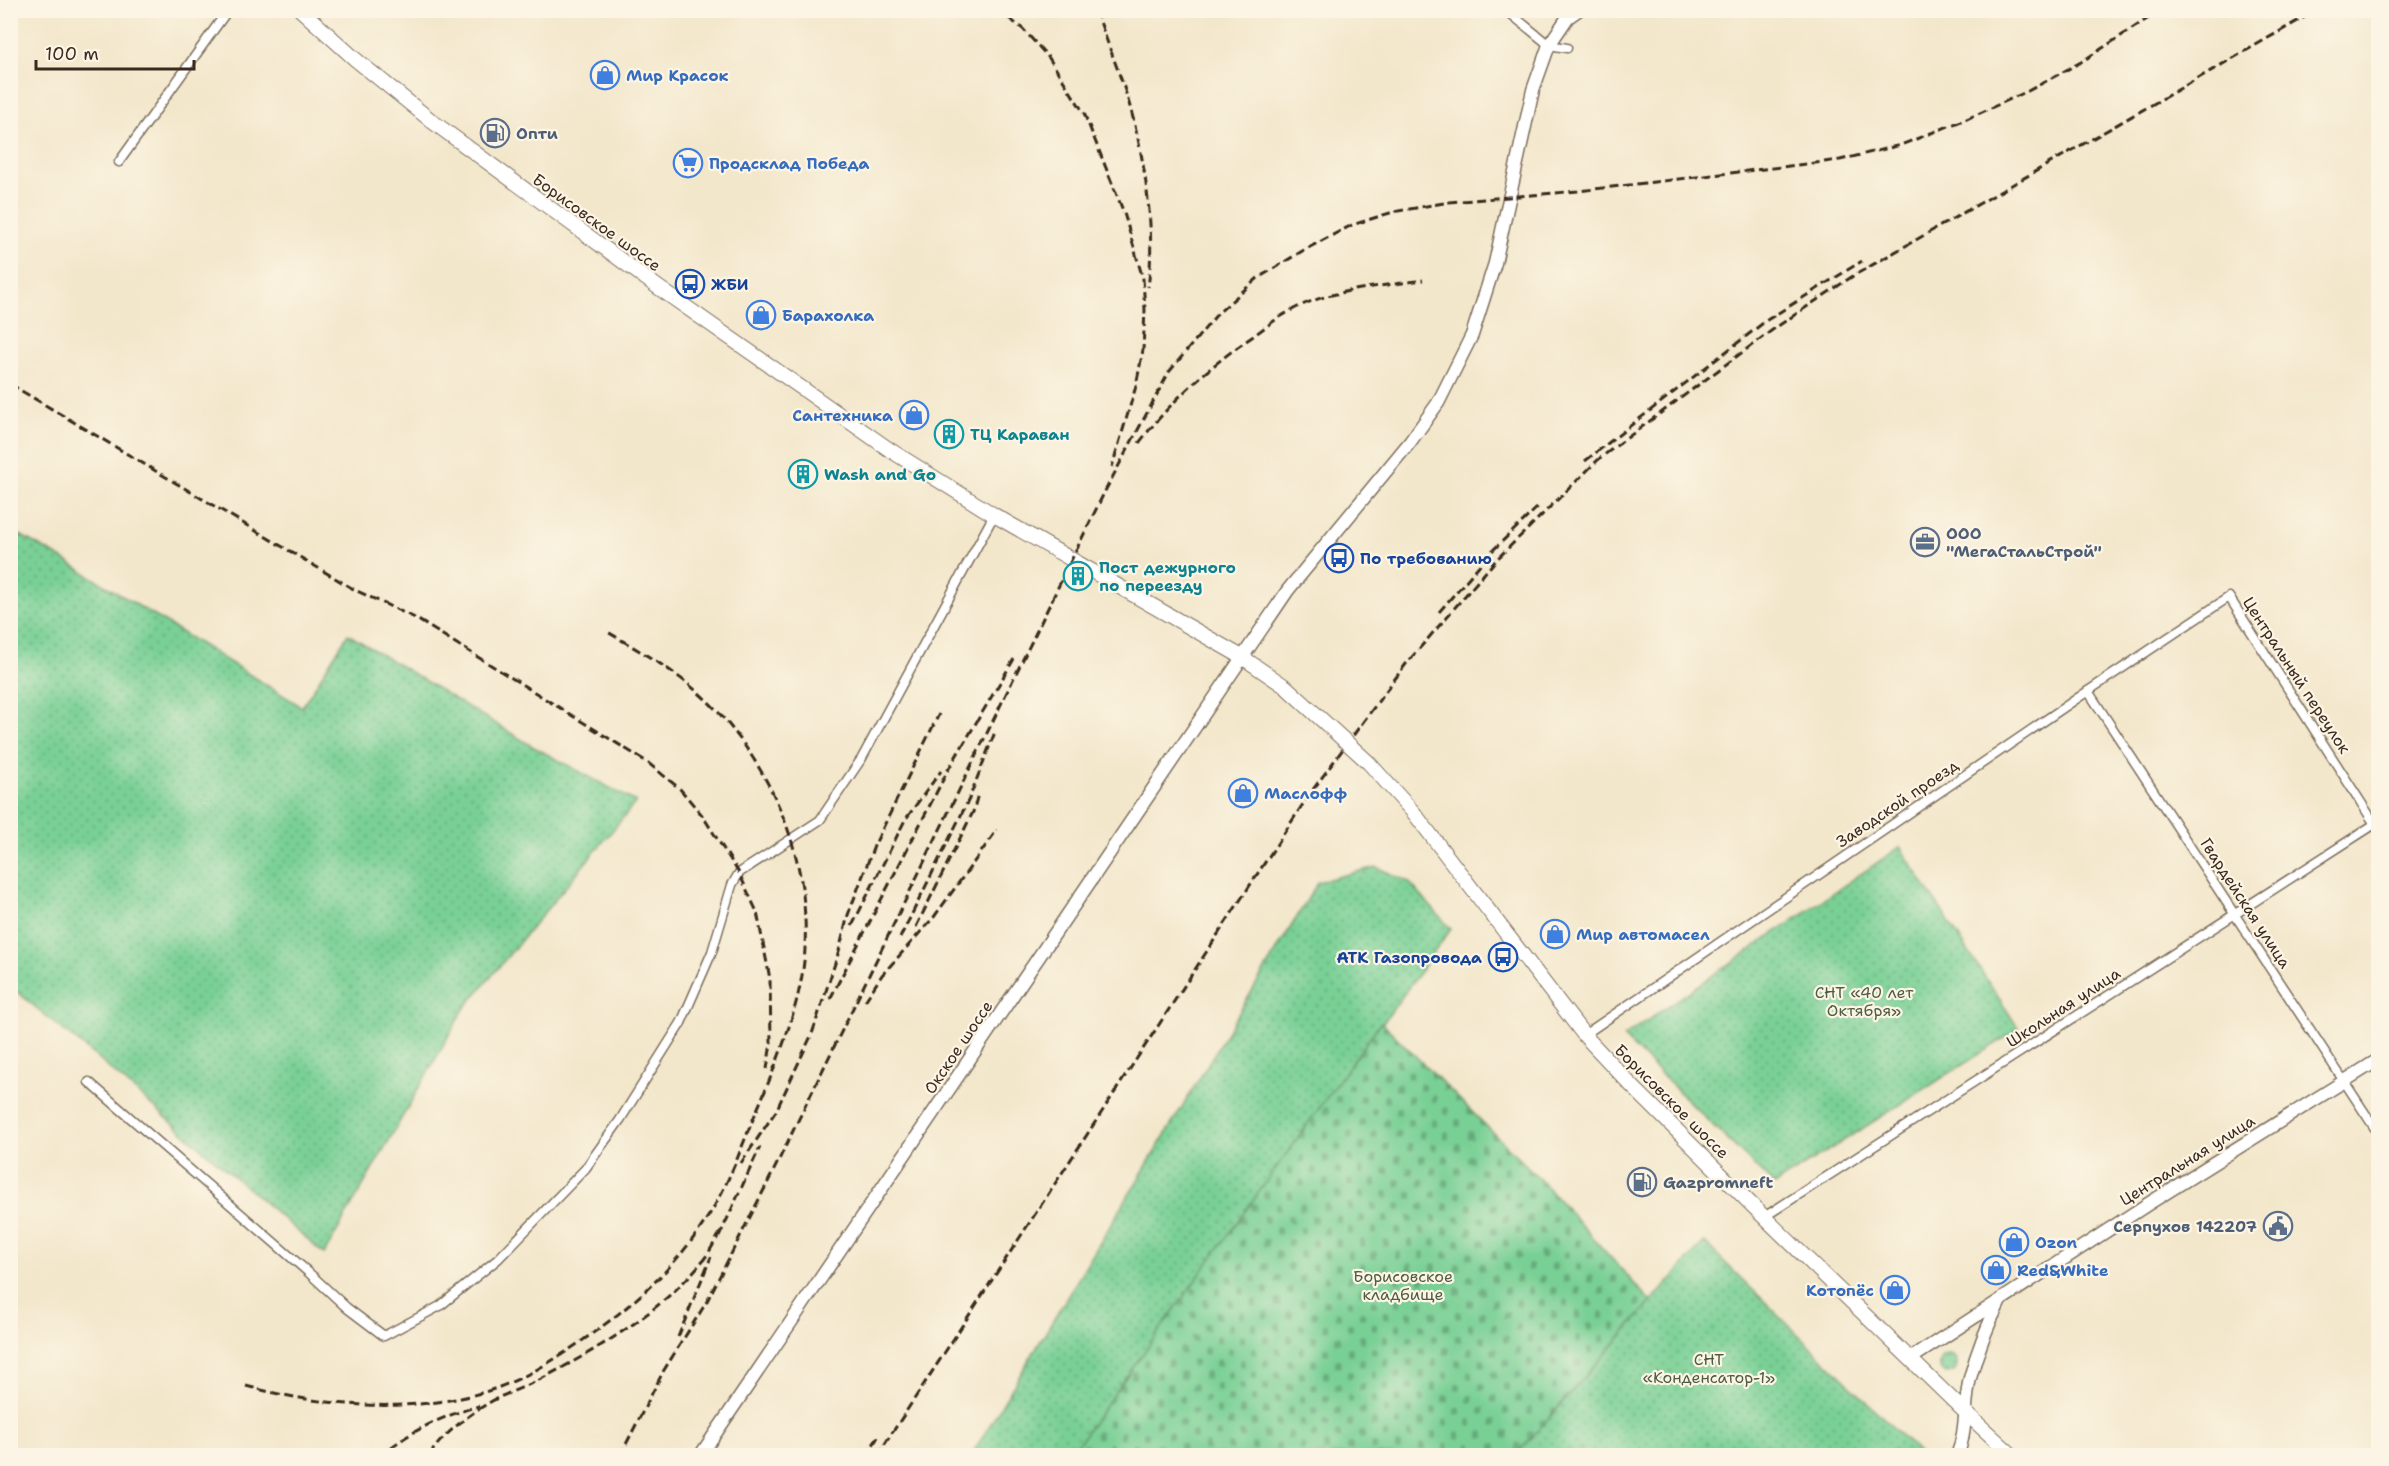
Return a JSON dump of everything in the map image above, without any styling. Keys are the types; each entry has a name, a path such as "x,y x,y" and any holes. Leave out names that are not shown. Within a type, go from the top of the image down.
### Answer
{"main road":[{"name":"Борисовское шоссе","path":"301,10 355,59 433,122 623,262 890,450 993,515 1242,657 1286,687 1369,763 1414,813 1584,1035 1631,1085 1910,1359 2013,1455"}],"street":[{"path":"119,162 228,10"},
{"path":"1506,10 1549,45 1567,48"},
{"name":"Окское шоссе","path":"700,1455 1242,657 1305,568 1410,442 1438,403 1472,335 1495,263 1533,90 1549,45 1569,17 1578,10"},
{"path":"89,1082 347,1308 384,1336 440,1306 498,1259 538,1218 585,1169 620,1120 681,1023 712,952 732,885 739,873 820,820 862,758 993,515"},
{"name":"Заводской проезд","path":"1584,1035 2229,597"},
{"name":"Центральный переулок","path":"2229,597 2377,825"},
{"name":"Гвардейская улица","path":"2088,691 2379,1133"},
{"name":"Школьная улица","path":"1764,1217 2377,825"},
{"name":"Центральная улица","path":"1957,1455 1963,1440 1971,1377 1989,1321 2001,1300 2148,1204 2379,1060"},
{"path":"1910,1359 2001,1300"}],"green space":[{"path":"11,530 61,558 302,707 348,634 532,746 636,802 464,1009 324,1254 96,1057 11,987"},
{"name":"СНТ «40 лет Октября»","path":"1900,847 2019,1029 1774,1185 1623,1037"},
{"path":"1376,867 1409,882 1451,929 1070,1455 971,1456 1318,882"},
{"name":"Борисовское кладбище","path":"1381,1022 1534,1173 1651,1302 1516,1455 1070,1455"},
{"name":"СНТ «Конденсатор-1»","path":"1704,1242 1921,1455 1516,1455"},
{"path":"1948,1355 1954,1358 1957,1364 1954,1370 1948,1373 1942,1370 1939,1364 1942,1358"}],"railway":[{"path":"998,10 1023,29 1049,58 1084,113 1124,213 1143,279 1145,310 1143,350 1136,386 1112,467"},
{"path":"1096,10 1129,102 1141,154 1151,237 1148,287"},
{"path":"620,1456 664,1370 706,1303 772,1174 1104,493 1169,372 1218,313 1258,278 1304,250 1352,225 1393,212 1449,202 1578,191 1840,160 1901,145 2028,91 2081,62 2161,10"},
{"path":"877,1456 1309,795 1406,664 1496,560 1600,458 1775,328 1853,276 2317,10"},
{"path":"1585,461 1767,320 1862,261"},
{"path":"1139,443 1177,399 1205,373 1236,348 1289,312 1331,295 1423,280"},
{"path":"10,384 355,590 415,618 647,762 680,789 702,815 739,873 757,912 770,979 771,1043 767,1069"},
{"path":"1439,612 1489,554 1540,505"},
{"path":"246,1386 333,1403 394,1405 453,1400 505,1385 529,1374 562,1354 639,1297 694,1237 727,1181 779,1056 799,990 805,948 805,915 795,852 773,793 740,738 719,713 680,678 606,631"},
{"path":"830,999 948,770 1014,659"},
{"path":"741,1163 776,1111 812,1034 839,951 848,915 874,846 939,714"},
{"path":"900,938 969,799 995,732"},
{"path":"852,926 905,820 941,771"},
{"path":"916,927 973,812 978,794"},
{"path":"865,1001 882,975 934,917 997,830"},
{"path":"719,1237 760,1147"},
{"path":"429,1456 447,1434 479,1409 584,1355 646,1314 665,1299 700,1264 722,1230"},
{"path":"678,1337 711,1257"},
{"path":"380,1456 427,1425 479,1406"},
{"path":"866,1456 878,1437"}],"place":[{"name":"Мир Красок","path":"605,75"},
{"name":"Опти","path":"495,133"},
{"name":"Продсклад Победа","path":"688,163"},
{"name":"ЖБИ","path":"690,284"},
{"name":"Барахолка","path":"761,315"},
{"name":"Сантехника","path":"914,415"},
{"name":"ТЦ Караван","path":"949,434"},
{"name":"Wash and Go","path":"803,474"},
{"name":"ООО \"МегаСтальСтрой\"","path":"1925,542"},
{"name":"По требованию","path":"1339,558"},
{"name":"Пост дежурного по переезду","path":"1078,576"},
{"name":"Маслофф","path":"1243,793"},
{"name":"Мир автомасел","path":"1555,934"},
{"name":"АТК Газопровода","path":"1503,957"},
{"name":"Gazpromneft","path":"1642,1182"},
{"name":"Серпухов 142207","path":"2278,1226"},
{"name":"Ozon","path":"2014,1242"},
{"name":"Red&White","path":"1996,1270"},
{"name":"Котопёс","path":"1895,1290"}]}
